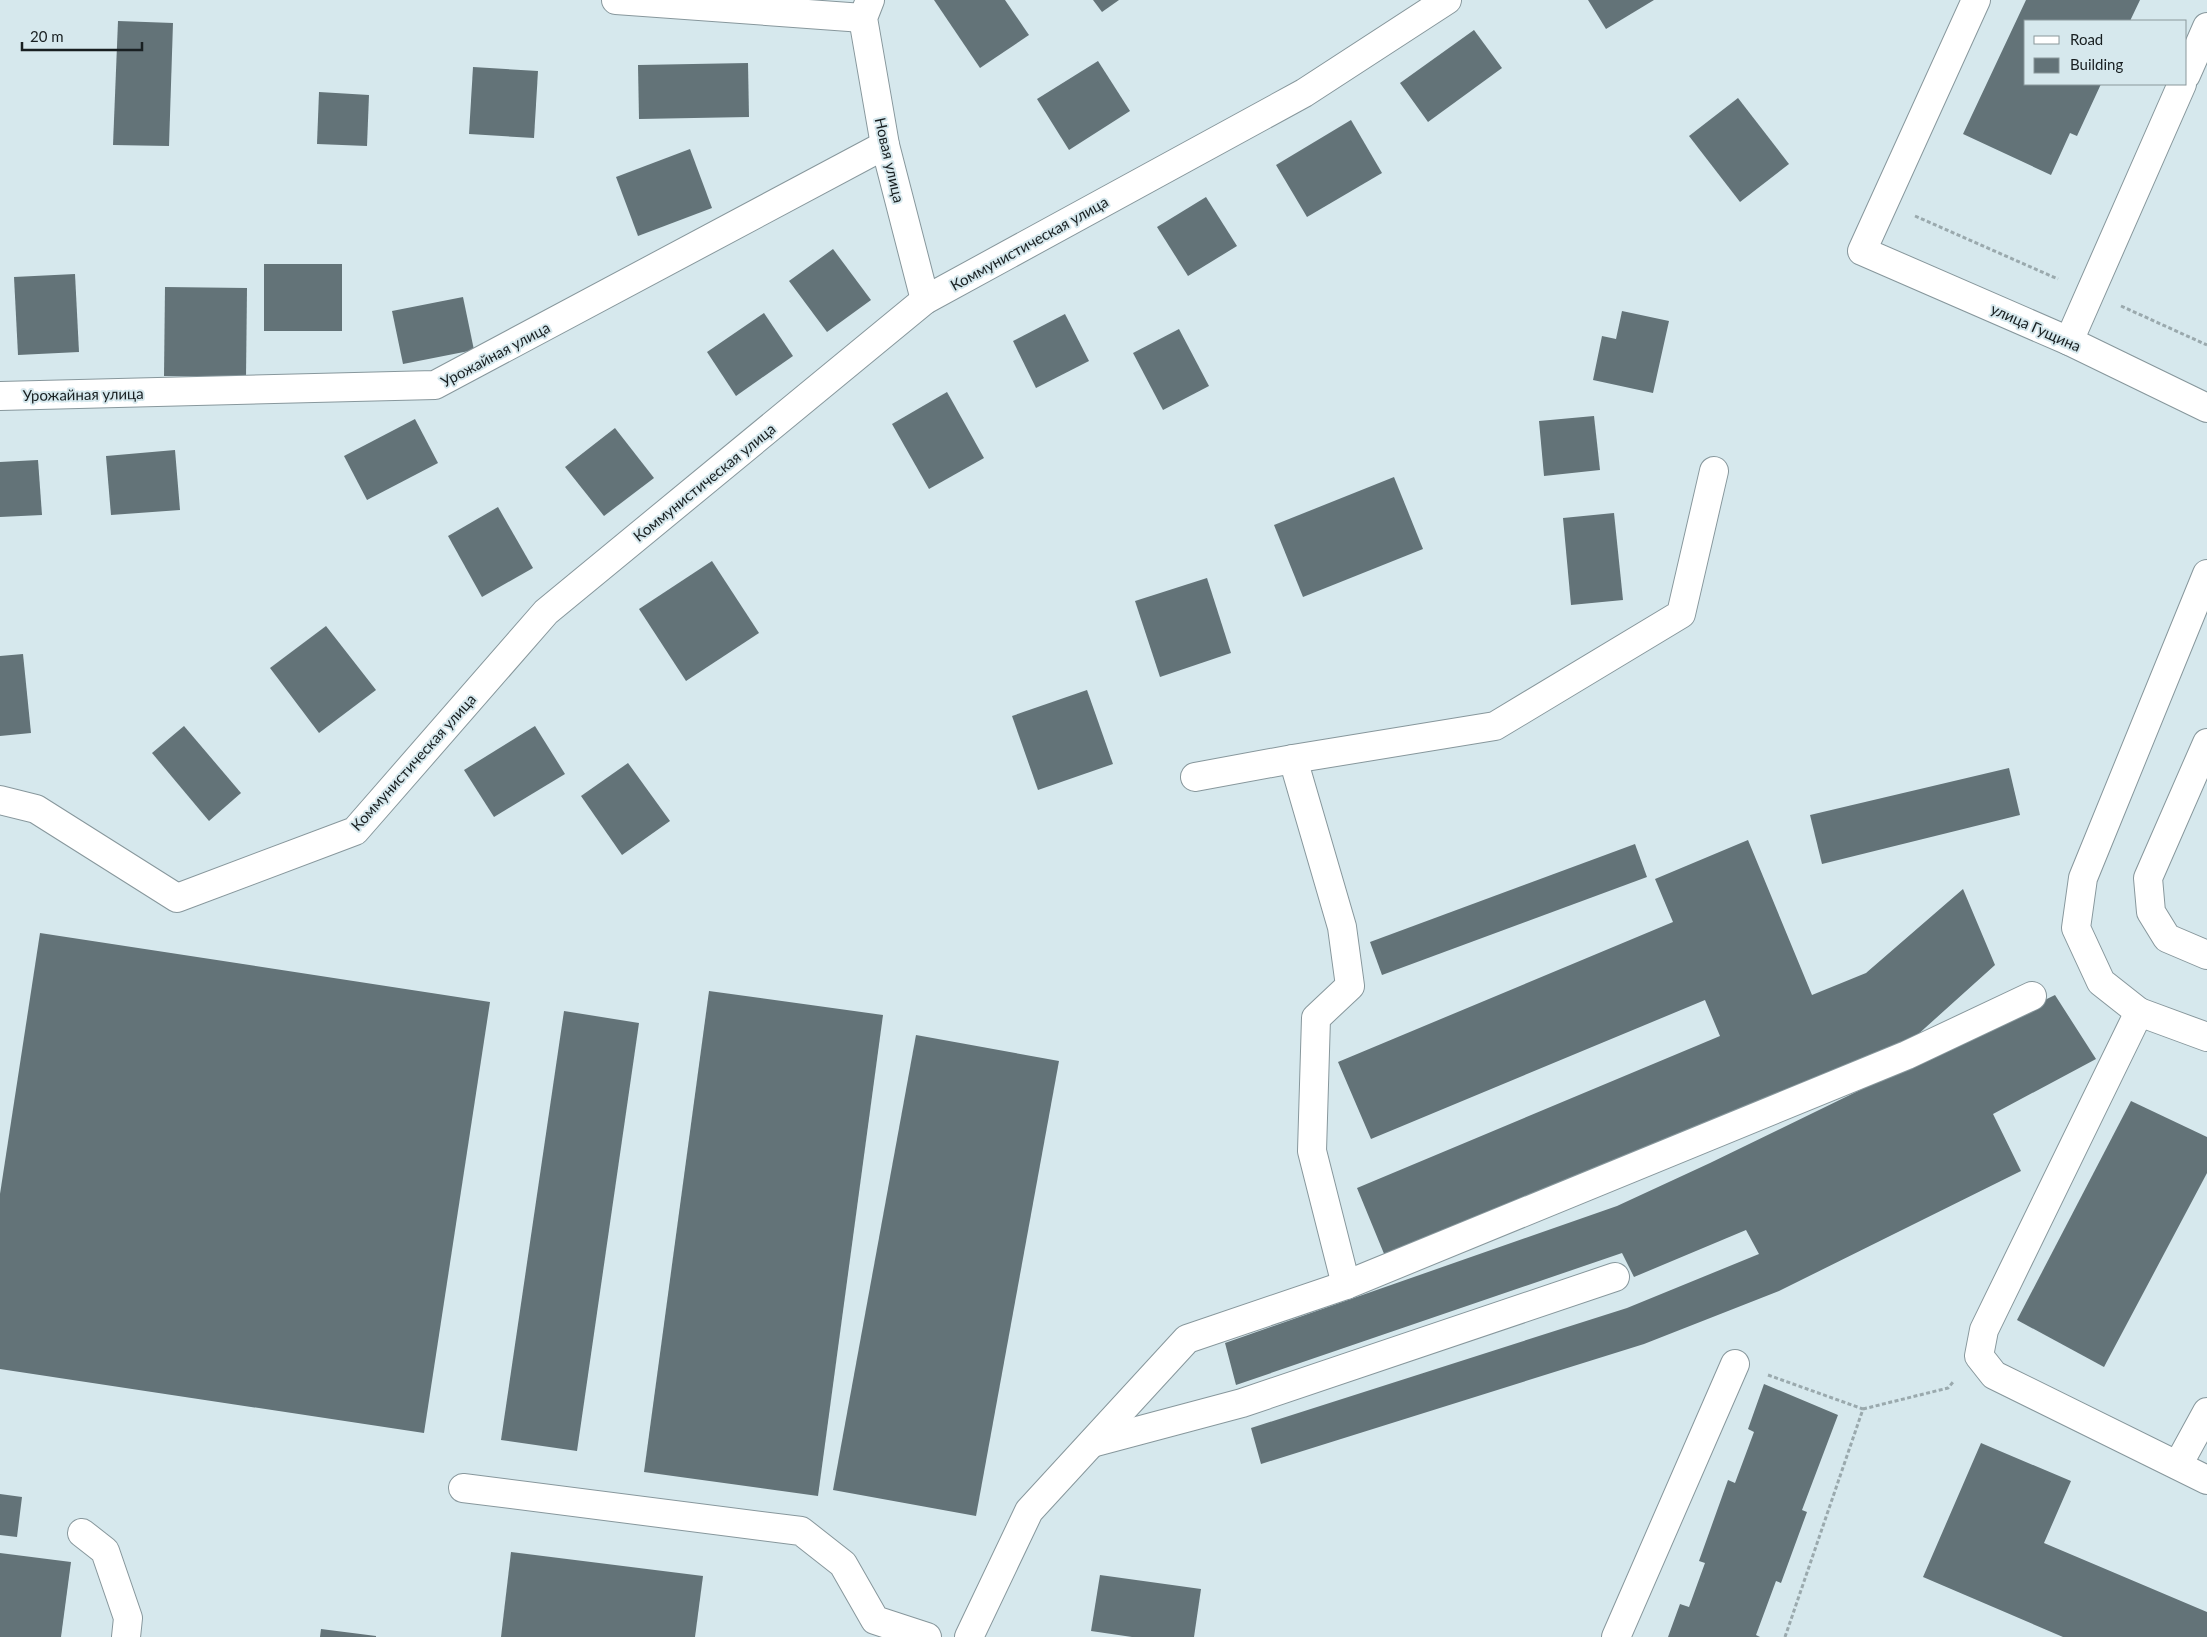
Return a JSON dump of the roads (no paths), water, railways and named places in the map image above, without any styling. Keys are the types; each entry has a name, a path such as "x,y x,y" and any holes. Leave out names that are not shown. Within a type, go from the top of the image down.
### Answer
{"street":[{"name":"Новая улица","path":"616,0 867,9 885,145 925,300"},
{"name":"Коммунистическая улица","path":"0,800 36,809 177,898 355,832 546,612 925,300 1304,93 1447,0"},
{"name":"улица Гущина","path":"1976,0 1862,251 2068,341 2207,408"},
{"path":"2187,73 2207,27"},
{"path":"2068,341 2182,85"},
{"name":"Урожайная улица","path":"0,396 436,385 885,145"},
{"path":"1195,778 1293,759 1496,726 1681,614 1714,471"},
{"path":"2207,574 2083,878 2076,928 2100,982 2140,1012 2207,1037"},
{"path":"2207,743 2148,878 2151,912 2167,938 2207,955"},
{"path":"1293,759 1342,927 1350,986 1316,1018 1312,1150 1346,1285"},
{"path":"969,1637 1029,1511 1187,1339 1346,1285 1907,1055 2032,996"},
{"path":"2140,1012 1984,1330 1979,1356 1994,1375 2207,1480"},
{"path":"1092,1443 1242,1403 1615,1277"},
{"path":"1616,1637 1735,1364"},
{"path":"2178,1466 2207,1412"},
{"path":"463,1488 801,1531 843,1564 876,1620 927,1637"},
{"path":"82,1533 105,1551 128,1618 126,1637"}]}
